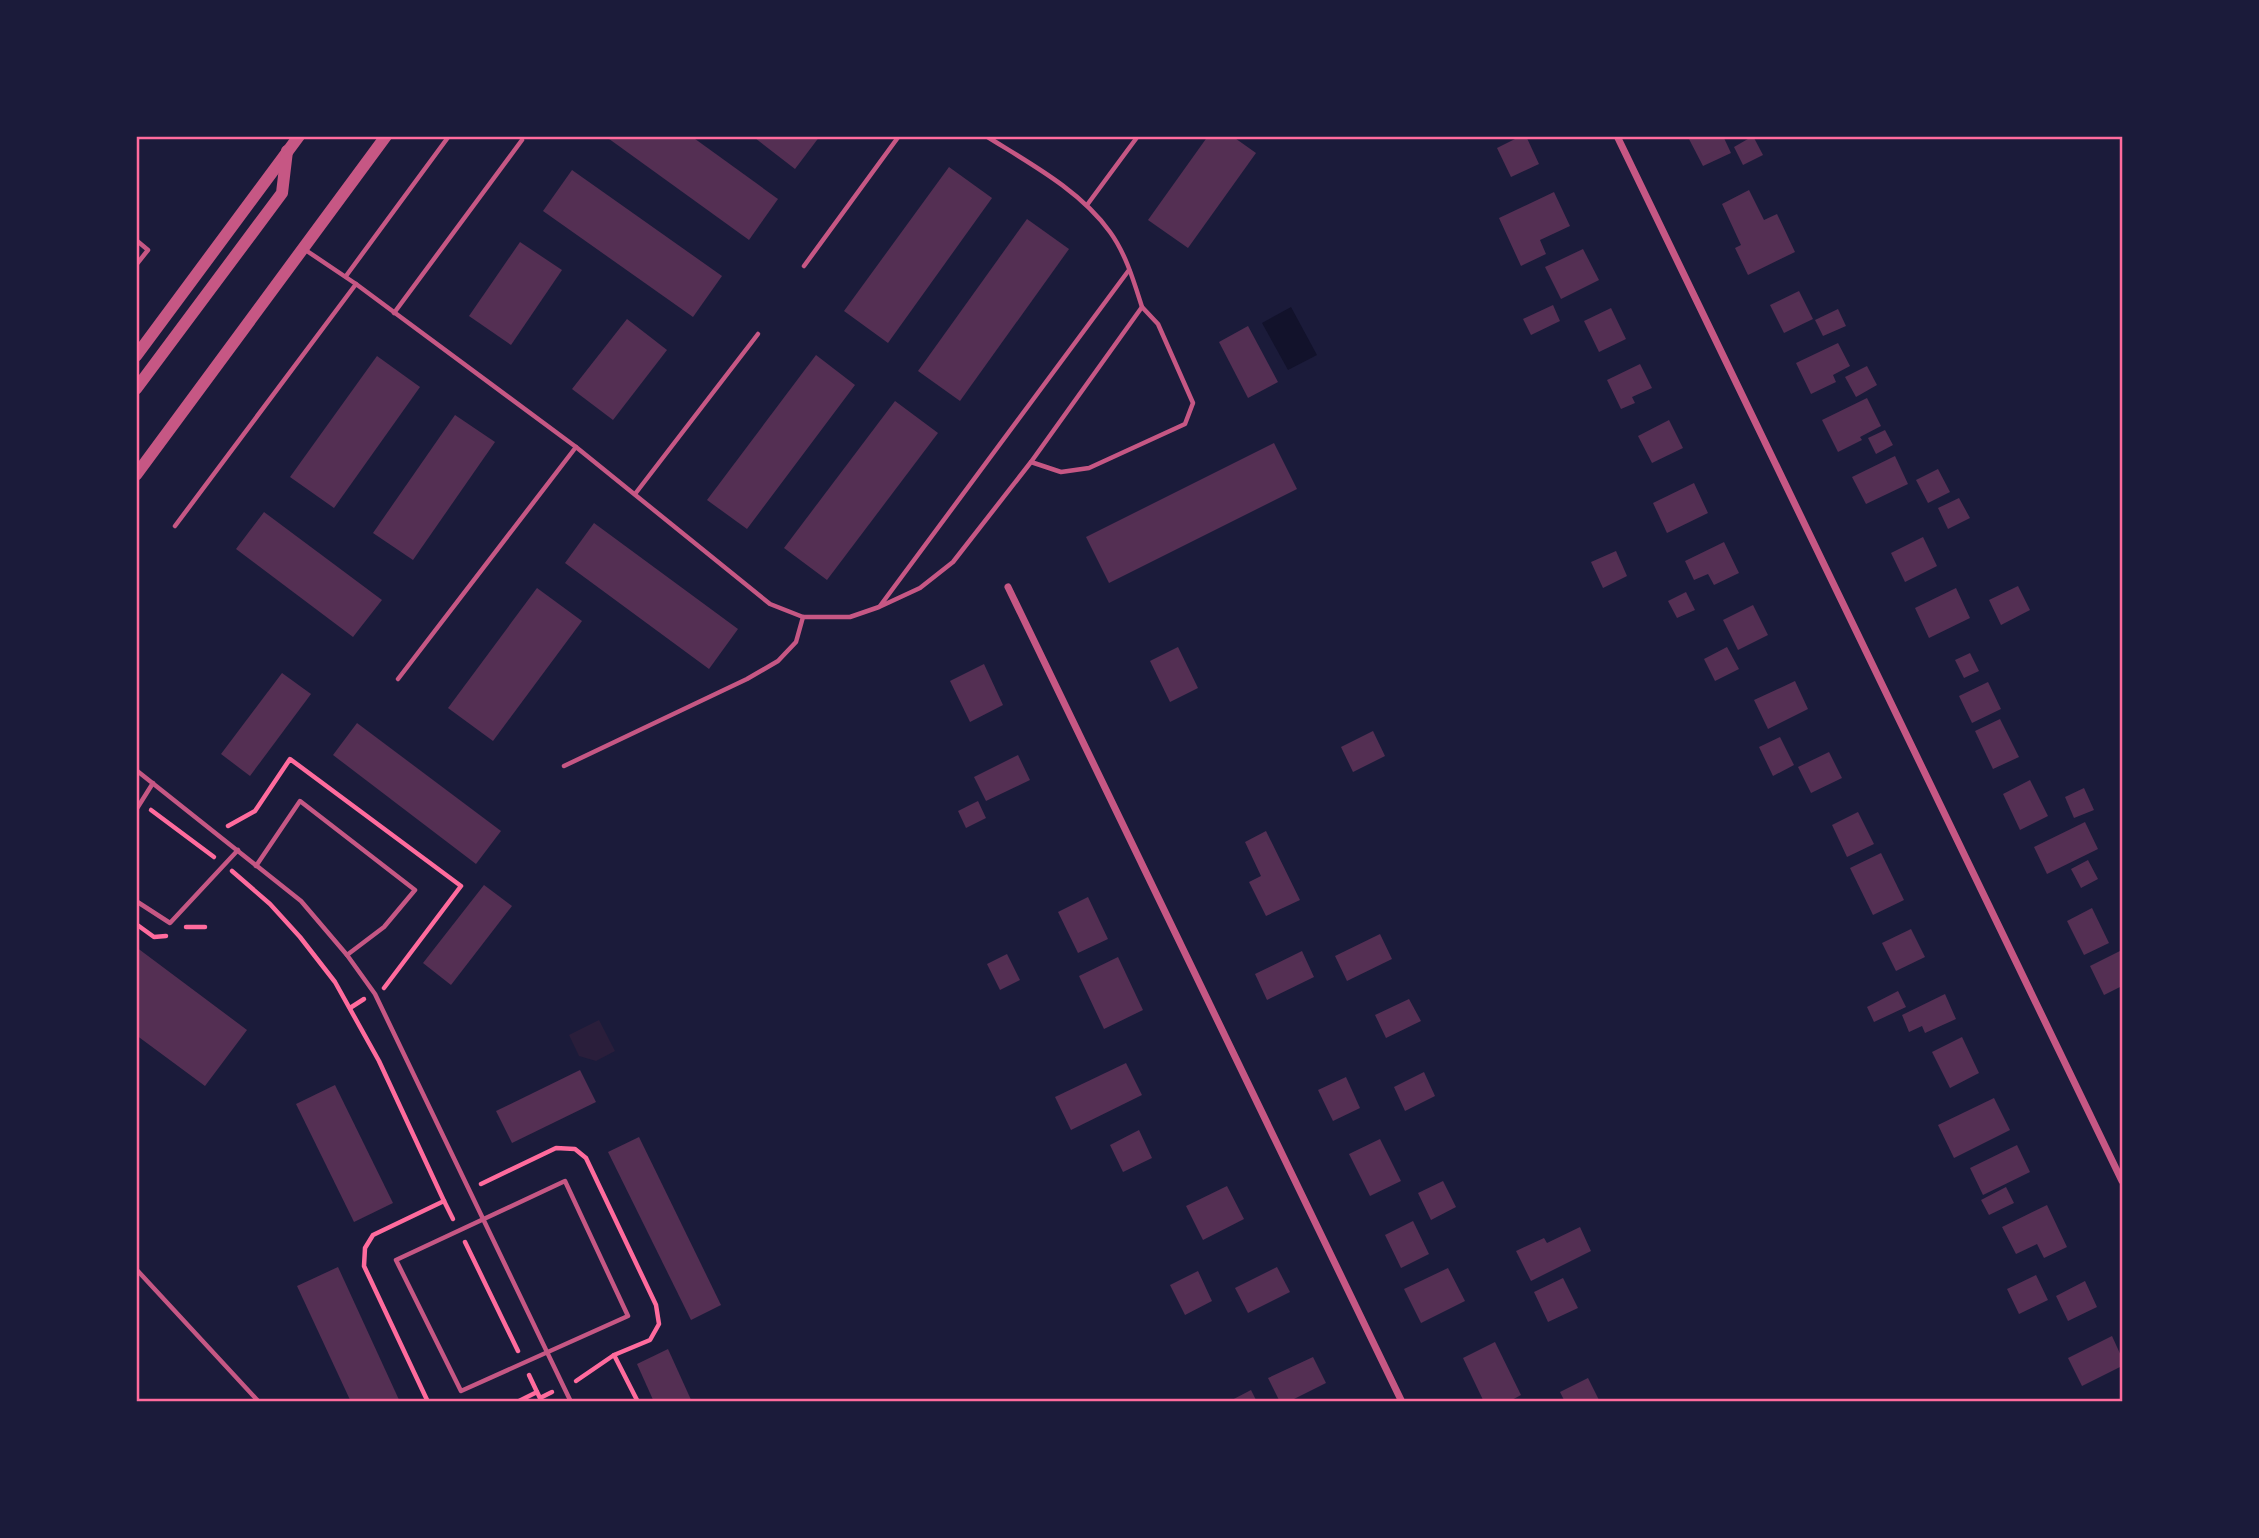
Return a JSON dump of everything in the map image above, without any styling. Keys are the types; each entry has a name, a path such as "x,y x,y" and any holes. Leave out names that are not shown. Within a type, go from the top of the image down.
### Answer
{"street":[{"path":"136,356 299,136"},
{"path":"136,475 143,458 304,249 386,136"},
{"path":"1617,136 2123,1181"},
{"path":"136,389 282,193 288,151"},
{"path":"1008,587 1402,1402"}],"lane":[{"path":"346,276 447,139 440,136"},
{"path":"804,267 899,136"},
{"path":"986,136 1025,160 1087,205 1111,233 1129,269 1142,307 1158,324 1193,403 1185,424 1089,468 1061,472 1031,463"},
{"path":"1087,205 1138,136"},
{"path":"394,313 522,140"},
{"path":"136,240 148,250 136,265"},
{"path":"304,249 346,276 576,447 770,604 803,617 850,617 879,607 920,588 953,562 1031,463 1142,307"},
{"path":"879,607 1129,269"},
{"path":"175,526 356,284"},
{"path":"635,495 758,334"},
{"path":"397,679 576,447"},
{"path":"564,766 747,679 778,661 796,642 803,617"},
{"path":"136,770 301,901 347,955 375,994 571,1402"},
{"path":"136,810 153,783"},
{"path":"256,866 300,801 415,890 384,928 347,955"},
{"path":"136,901 170,923 238,850"},
{"path":"565,1181 628,1316 461,1391 396,1260 482,1221 565,1181"},
{"path":"136,1269 259,1402"}],"path":[{"path":"141,803 224,865 270,904 335,982 379,1061 541,1400 581,1379 614,1355"},
{"path":"428,1402 364,1266 365,1248 373,1235 444,1201"},
{"path":"517,1402 537,1392"}],"shaded area":[{"path":"1291,307 1317,355 1288,370 1262,323"},
{"path":"599,1020 615,1051 596,1061 579,1056 569,1035"}],"building":[{"path":"605,136 691,136 778,199 749,240"},
{"path":"820,136 795,169 755,138"},
{"path":"1208,136 1232,136 1256,153 1188,248 1148,220"},
{"path":"1526,136 1539,164 1511,177 1497,148"},
{"path":"1693,136 1723,136 1731,153 1703,166 1689,139"},
{"path":"1753,136 1763,155 1743,165 1734,147"},
{"path":"949,167 992,198 888,343 844,311"},
{"path":"572,170 722,276 693,317 543,211"},
{"path":"1749,190 1764,220 1777,214 1795,252 1748,275 1735,248 1741,245 1722,204"},
{"path":"1554,192 1570,226 1540,240 1546,254 1521,266 1499,218"},
{"path":"1027,219 1069,249 960,401 918,371"},
{"path":"520,242 562,270 511,345 469,316"},
{"path":"1583,249 1599,280 1561,299 1545,267"},
{"path":"1799,291 1813,319 1784,333 1770,305"},
{"path":"1553,305 1560,321 1531,335 1523,319"},
{"path":"1611,308 1626,339 1599,352 1584,321"},
{"path":"1838,309 1846,326 1823,336 1815,320"},
{"path":"627,319 667,350 613,420 572,389"},
{"path":"1248,326 1278,382 1248,398 1219,342"},
{"path":"1838,343 1850,366 1833,375 1836,382 1811,394 1796,363"},
{"path":"816,355 855,385 747,529 707,500"},
{"path":"377,356 420,387 334,508 290,477"},
{"path":"1640,364 1652,388 1632,397 1635,403 1621,409 1607,380"},
{"path":"1867,366 1877,385 1856,397 1845,377"},
{"path":"1867,398 1881,426 1860,437 1862,440 1838,452 1822,420"},
{"path":"895,401 938,433 827,580 784,548"},
{"path":"455,415 495,442 413,560 373,533"},
{"path":"1669,420 1683,448 1652,463 1638,436"},
{"path":"1885,430 1893,445 1876,454 1868,438"},
{"path":"1274,443 1297,489 1109,583 1086,537"},
{"path":"1895,456 1908,484 1866,504 1852,477"},
{"path":"1938,469 1950,492 1928,503 1916,480"},
{"path":"1694,483 1708,513 1667,533 1653,503"},
{"path":"1959,498 1970,518 1948,529 1938,508"},
{"path":"264,512 382,600 353,637 236,549"},
{"path":"594,523 738,629 709,669 565,563"},
{"path":"1923,537 1937,566 1905,582 1891,553"},
{"path":"1724,542 1739,573 1714,585 1708,574 1694,580 1685,561"},
{"path":"1616,551 1627,576 1603,588 1591,562"},
{"path":"2018,586 2030,610 2001,625 1989,600"},
{"path":"537,588 582,621 493,741 448,708"},
{"path":"1956,588 1970,618 1929,638 1915,608"},
{"path":"1686,592 1695,610 1677,618 1668,601"},
{"path":"1753,605 1768,635 1738,650 1723,620"},
{"path":"1178,647 1198,688 1170,702 1150,661"},
{"path":"1727,647 1739,669 1715,681 1704,659"},
{"path":"1970,653 1979,671 1964,678 1955,660"},
{"path":"984,664 1003,705 970,722 950,681"},
{"path":"282,673 311,694 250,776 221,754"},
{"path":"1795,681 1808,709 1768,729 1754,700"},
{"path":"1988,682 2001,709 1972,723 1959,696"},
{"path":"2000,719 2019,757 1993,769 1975,731"},
{"path":"357,723 501,831 476,864 333,755"},
{"path":"1373,731 1385,756 1353,772 1341,747"},
{"path":"1780,737 1794,765 1773,776 1759,747"},
{"path":"1829,752 1842,778 1811,793 1798,767"},
{"path":"1018,755 1030,780 986,801 974,777"},
{"path":"2030,780 2048,816 2020,830 2003,794"},
{"path":"2084,788 2094,810 2074,818 2065,797"},
{"path":"978,801 986,818 966,828 958,811"},
{"path":"1858,812 1874,844 1847,857 1832,825"},
{"path":"2085,822 2098,849 2047,874 2034,847"},
{"path":"1266,831 1300,900 1266,916 1249,882 1261,876 1245,842"},
{"path":"1881,853 1904,900 1873,915 1850,868"},
{"path":"2088,860 2098,879 2081,888 2071,869"},
{"path":"484,885 512,906 451,985 423,963"},
{"path":"1088,897 1108,939 1078,953 1058,912"},
{"path":"2092,908 2109,943 2084,955 2067,921"},
{"path":"1911,929 1925,957 1896,971 1882,943"},
{"path":"1380,934 1392,959 1347,981 1335,956"},
{"path":"136,947 247,1030 205,1086 136,1035"},
{"path":"2122,950 2122,986 2104,995 2090,966"},
{"path":"1302,951 1314,977 1267,1000 1255,974"},
{"path":"1007,954 1020,980 1000,990 987,964"},
{"path":"1118,957 1143,1010 1104,1029 1079,976"},
{"path":"1898,991 1906,1007 1874,1022 1867,1007"},
{"path":"1945,994 1956,1019 1925,1033 1922,1026 1909,1032 1902,1015"},
{"path":"1409,999 1421,1021 1386,1038 1375,1015"},
{"path":"1962,1037 1979,1073 1950,1088 1932,1052"},
{"path":"1126,1063 1142,1095 1071,1130 1055,1097"},
{"path":"580,1070 596,1102 512,1143 496,1111"},
{"path":"1424,1072 1435,1096 1405,1111 1394,1087"},
{"path":"1346,1077 1360,1108 1333,1121 1318,1090"},
{"path":"335,1085 393,1203 354,1222 296,1104"},
{"path":"1994,1098 2010,1130 1954,1158 1938,1125"},
{"path":"1139,1130 1152,1158 1123,1172 1110,1145"},
{"path":"639,1137 721,1305 691,1320 608,1152"},
{"path":"1380,1139 1401,1181 1370,1196 1349,1154"},
{"path":"2017,1145 2030,1172 1983,1195 1970,1168"},
{"path":"1443,1181 1456,1207 1431,1220 1418,1193"},
{"path":"1227,1186 1244,1219 1203,1240 1186,1206"},
{"path":"2006,1187 2014,1203 1989,1215 1981,1200"},
{"path":"2047,1205 2067,1247 2044,1258 2037,1244 2016,1254 2002,1227"},
{"path":"1413,1221 1429,1254 1401,1268 1385,1235"},
{"path":"1580,1227 1591,1251 1531,1281 1516,1251 1544,1238 1547,1243"},
{"path":"338,1267 400,1402 351,1402 297,1286"},
{"path":"1277,1267 1290,1292 1248,1313 1235,1288"},
{"path":"1448,1268 1465,1301 1421,1323 1404,1289"},
{"path":"1198,1271 1212,1301 1185,1315 1170,1285"},
{"path":"2036,1275 2048,1300 2019,1314 2007,1289"},
{"path":"1563,1278 1578,1308 1548,1322 1534,1292"},
{"path":"2085,1281 2097,1307 2068,1321 2056,1296"},
{"path":"2112,1336 2122,1358 2122,1366 2082,1386 2068,1358"},
{"path":"1495,1342 1521,1395 1508,1402 1484,1402 1463,1358"},
{"path":"668,1349 692,1402 654,1402 637,1364"},
{"path":"1313,1357 1326,1383 1288,1402 1280,1402 1268,1378"},
{"path":"1588,1378 1600,1402 1565,1402 1560,1392"},
{"path":"1251,1390 1257,1402 1228,1402"}]}
